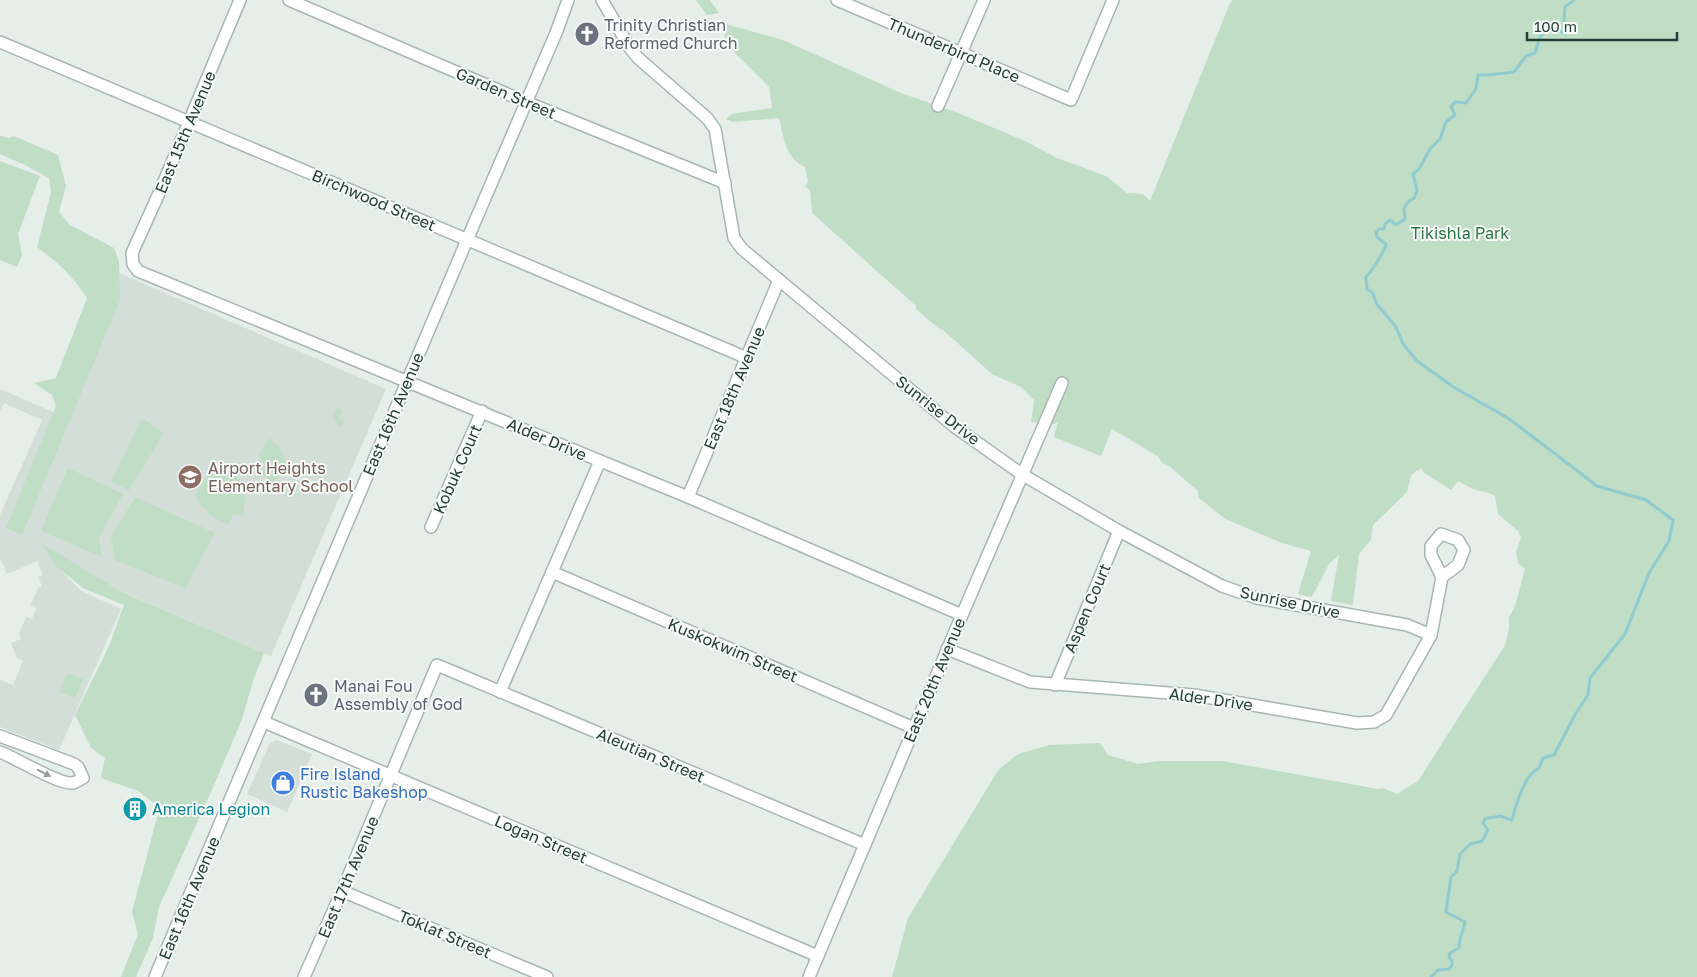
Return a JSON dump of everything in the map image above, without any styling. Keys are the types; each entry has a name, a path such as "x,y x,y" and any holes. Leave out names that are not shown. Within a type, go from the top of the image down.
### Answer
{"street":[{"name":"East 15th Avenue","path":"133,264 132,253 240,0"},
{"name":"Garden Street","path":"289,0 526,102 725,183"},
{"name":"East 16th Avenue","path":"158,973 406,382 556,33 568,0"},
{"name":"Sunrise Drive","path":"602,0 630,48 638,58 706,118 715,129 734,238 742,249 955,427 1023,475 1222,586 1257,598 1407,625 1431,635"},
{"name":"Thunderbird Place","path":"838,0 1071,100 1113,0"},
{"path":"938,106 984,0"},
{"name":"Birchwood Street","path":"0,42 747,358"},
{"name":"Alder Drive","path":"133,264 138,271 148,276 406,382 482,411 962,615"},
{"name":"East 18th Avenue","path":"688,497 780,280"},
{"name":"East 20th Avenue","path":"809,977 947,649 1062,383"},
{"name":"Kobuk Court","path":"431,527 482,411"},
{"path":"500,692 600,461"},
{"name":"Aspen Court","path":"1055,685 1119,530"},
{"name":"Kuskokwim Street","path":"552,572 914,728"},
{"name":"Alder Drive","path":"947,649 1030,682 1194,695 1357,722 1374,722 1386,715 1431,635 1442,577"},
{"name":"Aleutian Street","path":"437,666 864,845"},
{"name":"East 17th Avenue","path":"304,977 437,666"},
{"name":"Logan Street","path":"264,722 818,956"},
{"path":"0,736 74,764 78,767 83,778 74,783 61,781 0,752"},
{"name":"Toklat Street","path":"342,891 547,977"}],"shaded area":[{"name":"Airport Heights Elementary School","path":"119,273 386,389 271,656 52,561 81,591 121,609 59,750 0,727 0,680 13,685 23,661 17,658 11,643 21,639 19,634 26,617 32,619 36,608 30,606 38,588 42,586 38,577 43,575 37,561 7,574 0,558 0,515 42,420 4,403 0,411 0,389 58,414"},
{"path":"277,740 312,754 287,812 247,794 270,743"}],"green space":[{"path":"696,0 710,0 719,13 707,15"},
{"name":"Tikishla Park","path":"1233,0 1697,0 1697,977 892,977 908,918 999,769 1018,754 1049,745 1100,743 1108,755 1138,764 1159,761 1222,761 1378,789 1383,788 1397,794 1418,781 1505,645 1509,629 1509,618 1515,606 1525,569 1518,563 1516,552 1521,538 1518,531 1498,514 1495,496 1473,489 1458,481 1451,490 1424,473 1421,468 1411,475 1407,492 1373,525 1371,540 1359,554 1353,605 1331,601 1339,555 1329,564 1312,597 1298,594 1311,551 1282,543 1225,519 1198,497 1198,491 1168,465 1162,463 1159,457 1112,429 1101,456 1054,437 1058,422 1054,424 1031,422 1034,400 1021,387 992,374 943,330 916,309 916,306 812,213 810,190 805,186 808,182 805,167 798,163 789,153 779,118 733,122 726,119 732,114 772,108 769,87 724,42 726,24 783,40 901,93 958,113 1023,140 1057,158 1106,176 1127,193 1143,194 1150,201 1230,3"},
{"path":"0,136 9,138 14,136 58,155 66,186 59,212 70,225 114,248 119,261 120,300 22,535 6,528 56,406 52,395 34,383 56,378 87,298 65,270 37,247 51,192 49,178 0,154"},
{"path":"0,161 40,176 18,234 22,255 17,267 0,260"},
{"path":"338,407 342,411 339,418 344,421 342,427 336,423 333,415"},
{"path":"142,418 164,433 129,490 111,482"},
{"path":"270,438 281,449 286,464 280,465 276,485 263,475 264,464 258,456"},
{"path":"68,468 123,494 99,538 102,557 41,531"},
{"path":"234,470 238,479 247,483 243,516 233,514 229,525 209,514 195,496 209,473"},
{"path":"135,497 215,533 185,588 115,560 111,537"},
{"path":"41,543 120,591 264,653 253,681 242,719 159,907 153,938 136,977 121,977 138,934 132,912 159,810 158,806 138,791 101,778 105,758 91,748 75,715 109,646 124,605 83,588 56,566"},
{"path":"67,673 83,679 75,698 59,692"}],"waterway":[{"path":"1431,977 1438,970 1449,969 1452,965 1449,957 1450,953 1459,948 1465,922 1446,912 1451,877 1457,871 1460,854 1470,844 1482,841 1488,830 1483,823 1485,819 1500,816 1512,820 1521,791 1529,777 1539,768 1543,758 1554,755 1576,713 1588,695 1590,678 1625,634 1649,573 1669,541 1673,520 1646,500 1597,486 1508,418 1455,388 1417,361 1403,344 1396,327 1376,303 1373,293 1367,289 1366,277 1378,261 1386,244 1377,237 1376,232 1379,229 1384,229 1385,224 1390,220 1396,225 1405,219 1404,208 1414,198 1417,191 1413,174 1419,169 1430,149 1440,139 1446,122 1455,115 1451,107 1455,102 1466,103 1476,89 1478,75 1514,72 1526,56 1535,53 1540,37 1550,25 1565,34 1570,29 1564,22 1565,7 1574,0"}],"place":[{"name":"Trinity Christian Reformed Church","path":"587,34"},
{"name":"Airport Heights Elementary School","path":"190,477"},
{"name":"Manai Fou Assembly of God","path":"316,695"},
{"name":"Fire Island Rustic Bakeshop","path":"283,783"},
{"name":"America Legion","path":"135,809"}]}
